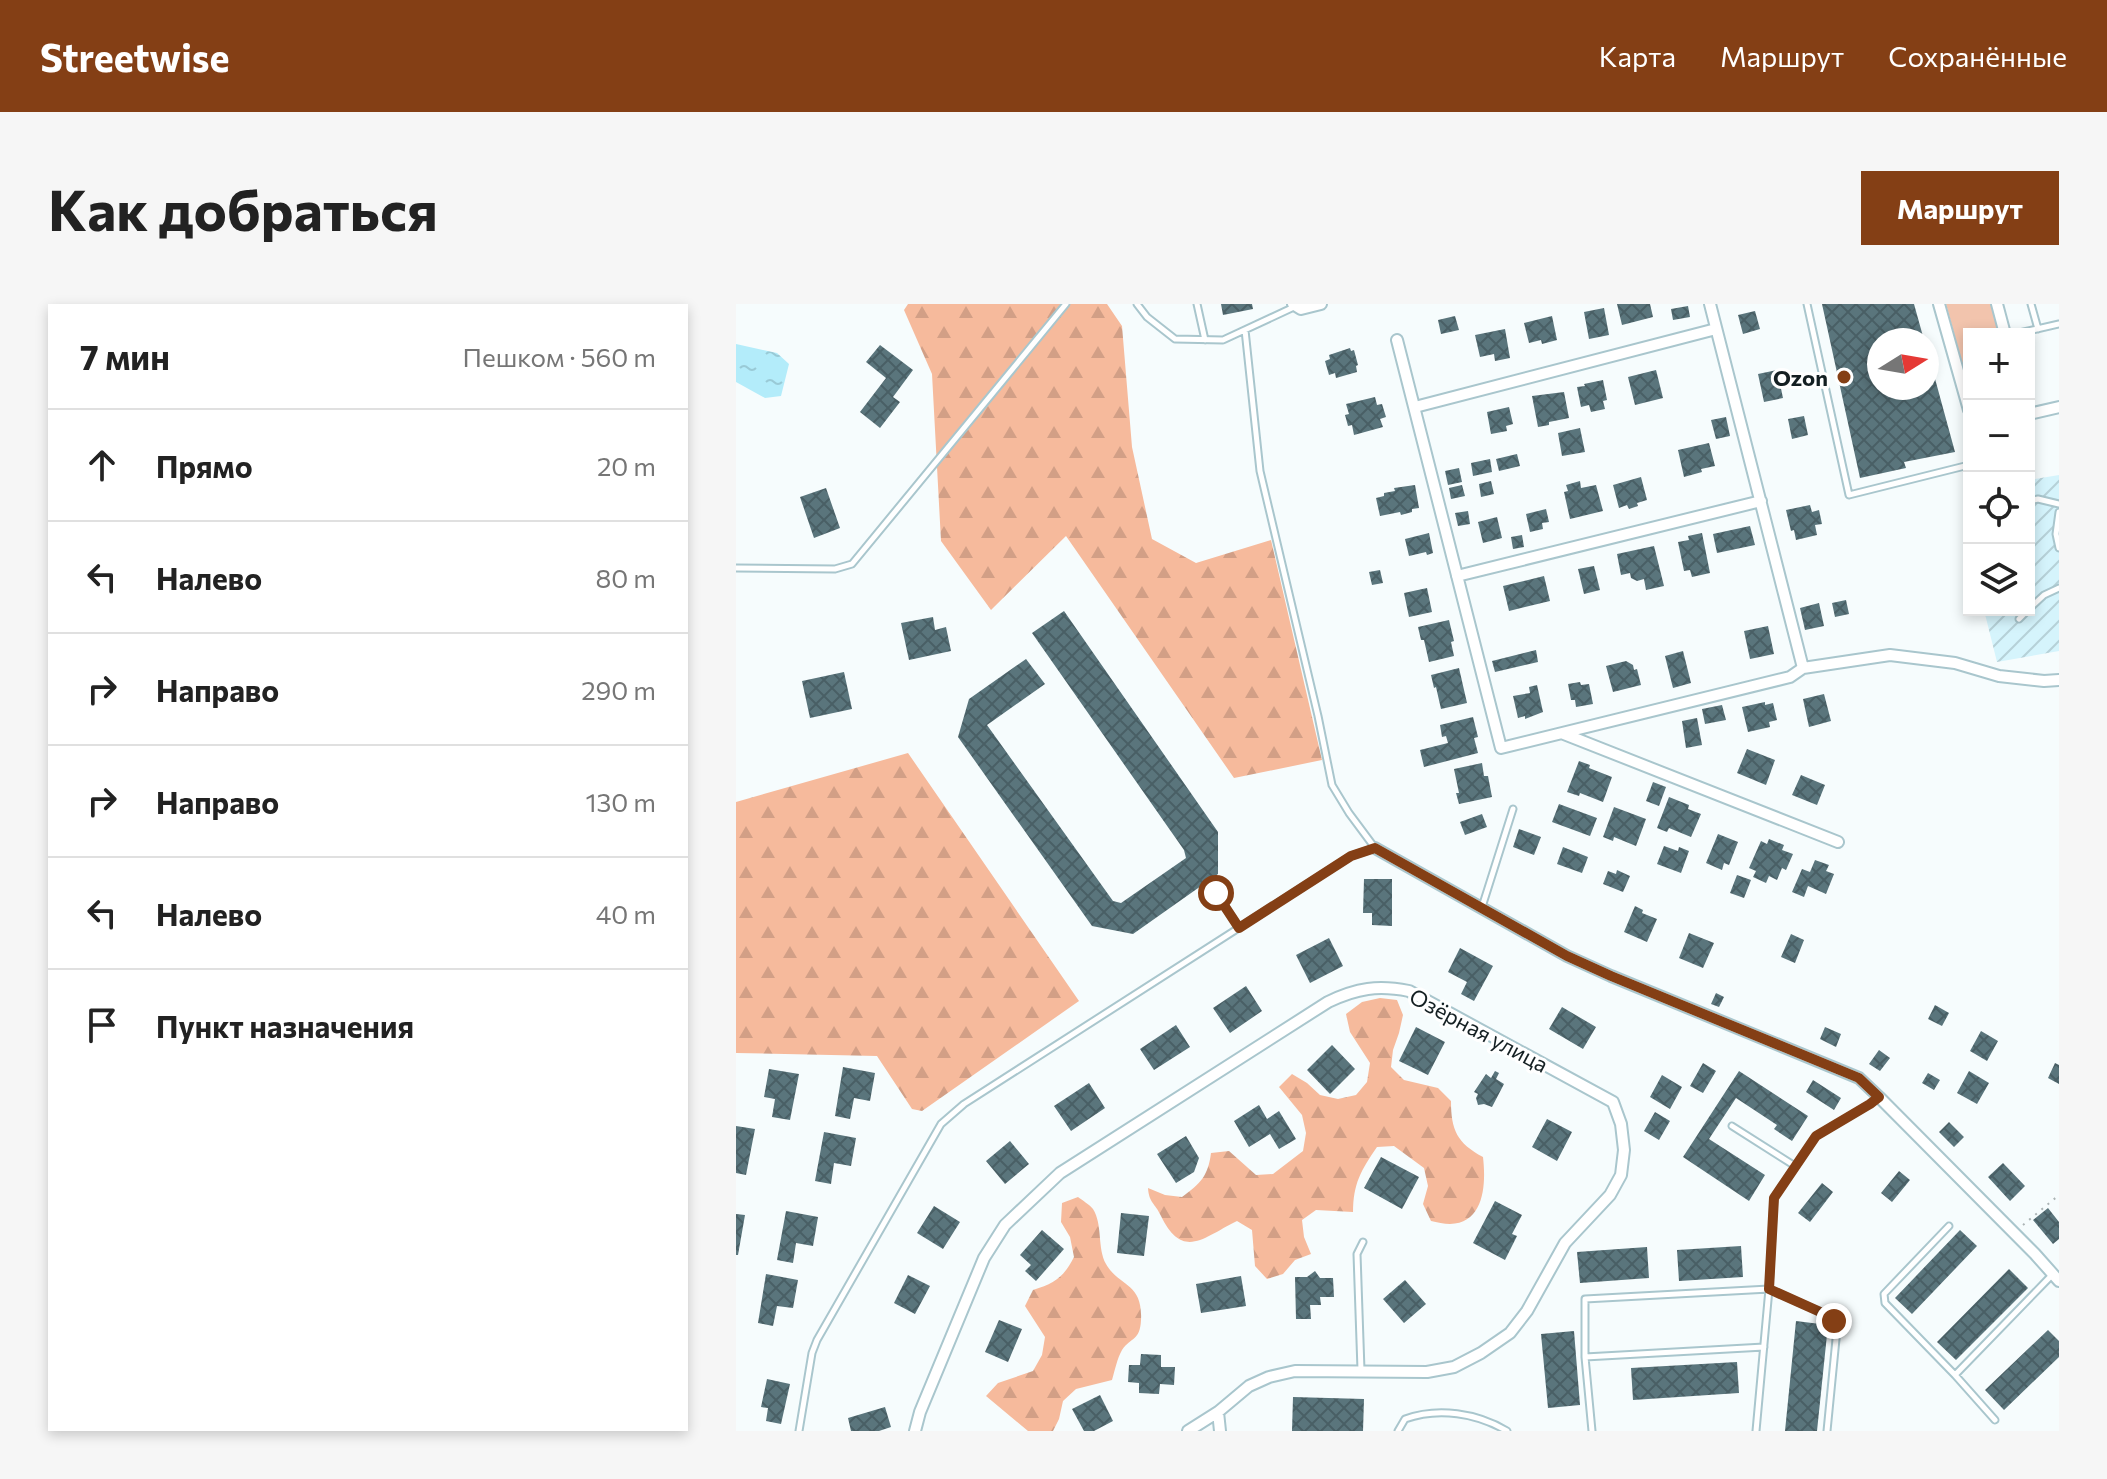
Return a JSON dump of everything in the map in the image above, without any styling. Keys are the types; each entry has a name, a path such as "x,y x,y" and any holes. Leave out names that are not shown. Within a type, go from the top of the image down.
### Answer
{"street":[{"path":"1294,305 1301,309 1321,304"},
{"path":"1710,304 1803,668"},
{"path":"1939,304 1966,400"},
{"path":"1997,304 2003,328"},
{"path":"1415,407 1716,329"},
{"path":"1397,340 1501,748 1790,677 1803,668 1890,655 1955,663 1999,676 2059,680"},
{"path":"2035,413 2059,407"},
{"path":"1457,576 1761,501"},
{"path":"1564,734 1838,842"},
{"path":"1375,848 1567,956 1859,1078 2056,1278"},
{"name":"Озёрная улица","path":"915,1431 984,1258 1005,1225 1060,1173 1344,994 1387,986 1409,991 1613,1102 1621,1124 1624,1150 1621,1175 1610,1195 1565,1243 1527,1311 1510,1333 1454,1367 1427,1372 1295,1371 1269,1377 1249,1386 1218,1412 1188,1431"},
{"path":"1218,1412 1220,1431"}],"lane":[{"path":"736,568 835,569 852,564 1066,304"},
{"path":"1137,304 1147,317 1175,339 1205,340 1223,340 1294,305"},
{"path":"1197,304 1205,340"},
{"path":"1807,304 1849,495 1963,466"},
{"path":"2031,304 2038,329"},
{"path":"2035,330 2059,324"},
{"path":"799,1431 817,1340 941,1124 964,1104 1351,856 1375,848 1332,785 1260,471 1245,330"},
{"path":"2035,500 2059,504"},
{"path":"2059,512 2056,534 2059,548"},
{"path":"2035,604 2044,595 2059,588"},
{"path":"2019,619 2022,616"},
{"path":"1481,908 1513,809"},
{"path":"1216,893 1239,928"},
{"path":"1756,1431 1774,1198 1816,1136 1879,1097"},
{"path":"1732,1126 1795,1166"},
{"path":"1949,1226 1884,1294 1885,1303 1995,1420"},
{"path":"1361,1371 1357,1254 1363,1242"},
{"path":"1955,1375 2056,1278"},
{"path":"1592,1431 1585,1357 1585,1299 1769,1289 1834,1321 1837,1329 1827,1431"},
{"path":"1585,1357 1764,1347"},
{"path":"1398,1431 1405,1419 1419,1414 1469,1414 1491,1421 1507,1431"}],"path":[{"path":"2014,1233 2059,1195"}],"shaded area":[{"path":"1946,304 1991,304 1997,328 1963,328 1963,366"},
{"path":"2059,475 2059,651 1997,662 1986,616 2035,616 2035,479"}],"green space":[{"path":"908,304 1107,304 1122,326 1132,447 1152,539 1196,563 1271,540 1322,760 1234,778 1066,536 991,610 941,541 932,374 904,310"},
{"path":"908,753 1079,1001 922,1111 912,1109 877,1056 736,1053 736,802"},
{"path":"1380,998 1397,1000 1403,1015 1391,1067 1404,1080 1438,1088 1451,1101 1457,1135 1483,1157 1483,1189 1477,1209 1462,1222 1431,1221 1423,1204 1428,1186 1424,1168 1394,1146 1377,1147 1359,1178 1353,1212 1316,1210 1302,1220 1304,1237 1311,1254 1295,1260 1283,1274 1267,1279 1255,1266 1252,1230 1237,1221 1195,1241 1186,1242 1178,1238 1169,1230 1151,1200 1148,1188 1165,1195 1182,1197 1202,1178 1211,1153 1229,1151 1256,1175 1273,1174 1303,1151 1306,1133 1302,1115 1279,1087 1292,1074 1320,1095 1338,1099 1356,1095 1367,1082 1370,1063 1350,1032 1346,1014 1362,1002"},
{"path":"1078,1197 1092,1207 1096,1215 1106,1264 1138,1298 1140,1327 1137,1335 1122,1350 1112,1380 1076,1389 1063,1401 1053,1431 1028,1431 986,1396 998,1383 1033,1371 1042,1355 1045,1337 1025,1306 1033,1290 1058,1279 1074,1257 1070,1237 1061,1222 1062,1203"}],"water":[{"path":"736,344 777,353 789,364 781,396 765,398 736,382"}],"building":[{"path":"1221,304 1252,304 1253,309 1223,315"},
{"path":"1617,304 1650,304 1653,317 1622,325"},
{"path":"1822,304 1914,304 1921,328 1867,328 1867,400 1939,400 1939,393 1955,452 1904,462 1906,468 1860,478"},
{"path":"1688,306 1690,317 1673,320 1671,309"},
{"path":"1604,308 1609,335 1589,339 1584,312"},
{"path":"1755,311 1760,329 1743,334 1738,315"},
{"path":"1455,316 1459,330 1441,334 1438,320"},
{"path":"1552,316 1557,340 1529,343 1524,323"},
{"path":"1505,329 1510,358 1495,361 1494,354 1480,357 1475,335"},
{"path":"880,345 913,370 893,397 900,402 880,428 860,412 886,378 866,362"},
{"path":"1350,348 1354,350 1357,372 1336,378 1335,373 1329,375 1325,361 1330,359 1329,355"},
{"path":"1656,370 1663,398 1635,405 1628,377"},
{"path":"1777,370 1783,398 1764,402 1758,374"},
{"path":"1603,380 1607,400 1603,401 1605,409 1591,412 1589,405 1581,407 1577,387"},
{"path":"1564,392 1569,418 1538,427 1532,396"},
{"path":"1375,397 1377,405 1382,404 1386,417 1380,419 1383,427 1354,435 1345,415 1349,414 1346,404"},
{"path":"1509,407 1513,424 1506,426 1507,431 1491,434 1487,412"},
{"path":"1804,416 1808,435 1792,439 1788,419"},
{"path":"1726,417 1730,436 1716,439 1711,420"},
{"path":"1580,428 1585,452 1562,456 1558,433"},
{"path":"1709,443 1715,466 1684,477 1678,450"},
{"path":"1517,454 1520,466 1499,471 1496,459"},
{"path":"1490,459 1492,472 1473,476 1471,463"},
{"path":"1459,468 1462,482 1448,485 1445,471"},
{"path":"1641,477 1647,500 1629,509 1627,505 1619,508 1613,485"},
{"path":"1491,481 1494,494 1481,497 1479,484"},
{"path":"1580,481 1581,488 1596,485 1603,511 1570,519 1564,492 1568,491 1566,485"},
{"path":"1415,485 1419,508 1401,515 1400,512 1380,516 1376,498 1395,491 1394,488"},
{"path":"1462,485 1465,496 1451,499 1449,488"},
{"path":"826,488 840,528 814,538 800,497"},
{"path":"1810,505 1812,512 1819,510 1822,524 1815,525 1817,535 1796,540 1786,510"},
{"path":"1546,509 1549,522 1542,523 1543,529 1530,532 1526,514"},
{"path":"1468,511 1470,524 1458,526 1455,513"},
{"path":"1497,517 1502,538 1483,543 1478,522"},
{"path":"1750,526 1755,545 1717,553 1713,534"},
{"path":"1429,533 1433,553 1409,556 1405,539"},
{"path":"1702,533 1710,573 1692,577 1690,570 1684,571 1678,542"},
{"path":"1522,535 1524,547 1513,549 1511,537"},
{"path":"1654,546 1664,586 1646,590 1644,579 1637,581 1631,578 1630,573 1621,575 1617,554"},
{"path":"1594,566 1600,590 1584,594 1578,569"},
{"path":"1380,570 1383,583 1372,585 1369,572"},
{"path":"1544,576 1550,601 1509,611 1503,586"},
{"path":"1427,588 1432,612 1409,617 1404,593"},
{"path":"1846,600 1849,614 1835,617 1832,603"},
{"path":"1819,603 1824,626 1805,630 1800,608"},
{"path":"1064,611 1218,832 1218,874 1133,934 1092,926 958,737 969,699 1026,659 1045,684 987,725 1113,901 1121,903 1186,858 1184,850 1032,633"},
{"path":"933,617 935,630 946,627 951,651 909,660 901,623"},
{"path":"1449,620 1454,656 1429,662 1418,627"},
{"path":"1768,626 1774,654 1750,659 1744,631"},
{"path":"1536,650 1538,662 1495,672 1492,661"},
{"path":"1683,651 1691,683 1673,688 1665,656"},
{"path":"1626,661 1633,665 1634,670 1637,669 1641,685 1613,692 1606,666"},
{"path":"1459,668 1467,703 1441,709 1431,675"},
{"path":"844,672 852,709 810,718 802,681"},
{"path":"1580,682 1581,685 1589,684 1593,704 1576,707 1575,700 1571,700 1568,684"},
{"path":"1537,685 1543,712 1525,719 1525,716 1518,718 1513,696 1530,693 1529,687"},
{"path":"1824,694 1831,721 1809,727 1803,699"},
{"path":"1765,702 1765,705 1773,703 1777,720 1769,722 1770,727 1748,732 1742,707"},
{"path":"1722,705 1726,720 1705,724 1702,709"},
{"path":"1473,717 1478,753 1424,767 1420,750 1448,743 1446,736 1442,737 1440,725"},
{"path":"1697,718 1702,745 1686,748 1682,721"},
{"path":"1747,749 1775,760 1766,785 1737,773"},
{"path":"1579,761 1612,777 1603,802 1580,793 1579,796 1567,792"},
{"path":"1482,763 1492,797 1459,804 1454,769"},
{"path":"1801,775 1825,785 1817,805 1792,795"},
{"path":"1653,782 1666,787 1659,806 1646,801"},
{"path":"1669,797 1701,814 1691,837 1669,828 1667,832 1657,828"},
{"path":"1559,804 1597,818 1590,836 1552,822"},
{"path":"1614,807 1646,819 1636,846 1614,837 1613,841 1603,837"},
{"path":"1482,814 1487,827 1465,835 1460,822"},
{"path":"1519,829 1541,837 1534,855 1513,847"},
{"path":"1718,834 1738,842 1729,865 1724,863 1722,870 1706,863"},
{"path":"1769,839 1784,845 1782,850 1793,854 1786,870 1782,868 1777,880 1769,876 1766,883 1753,877 1756,871 1749,868 1761,841 1767,844"},
{"path":"1664,846 1689,851 1681,873 1657,864"},
{"path":"1563,847 1588,857 1582,873 1557,864"},
{"path":"1815,860 1829,865 1826,871 1834,874 1826,894 1808,886 1804,897 1792,892 1802,869 1810,872"},
{"path":"1617,870 1630,876 1623,892 1603,884 1608,871 1616,874"},
{"path":"1737,875 1751,880 1744,898 1730,893"},
{"path":"1364,879 1392,879 1392,926 1372,925 1372,913 1363,913"},
{"path":"1635,906 1643,910 1642,913 1657,919 1647,942 1624,932"},
{"path":"1689,933 1714,943 1703,968 1679,958"},
{"path":"1791,934 1804,940 1795,963 1781,957"},
{"path":"1329,938 1343,966 1310,983 1296,955"},
{"path":"1460,948 1493,966 1474,1001 1461,994 1467,982 1448,972"},
{"path":"1246,986 1262,1011 1230,1033 1213,1008"},
{"path":"1716,993 1724,997 1719,1007 1711,1004"},
{"path":"1935,1005 1949,1013 1942,1026 1928,1019"},
{"path":"1562,1007 1596,1027 1583,1049 1549,1029"},
{"path":"1176,1025 1190,1047 1154,1070 1140,1049"},
{"path":"1416,1027 1445,1042 1428,1075 1399,1061"},
{"path":"1825,1027 1841,1034 1836,1047 1820,1039"},
{"path":"1981,1031 1998,1041 1987,1061 1970,1051"},
{"path":"1332,1045 1355,1069 1330,1094 1307,1070"},
{"path":"1879,1050 1890,1058 1880,1071 1869,1064"},
{"path":"1703,1063 1716,1071 1703,1093 1690,1086"},
{"path":"2055,1063 2059,1065 2059,1084 2048,1078"},
{"path":"843,1067 875,1073 870,1101 854,1098 850,1119 835,1116"},
{"path":"769,1069 799,1074 790,1120 772,1117 775,1099 764,1097"},
{"path":"1495,1071 1499,1073 1496,1079 1504,1084 1492,1107 1478,1105 1478,1094 1474,1092 1486,1074 1491,1078"},
{"path":"1739,1071 1808,1116 1792,1141 1774,1129 1777,1125 1736,1098 1709,1139 1765,1175 1749,1201 1683,1157"},
{"path":"1969,1071 1989,1083 1977,1104 1957,1093"},
{"path":"1928,1073 1940,1080 1934,1090 1922,1083"},
{"path":"1662,1075 1682,1087 1670,1109 1650,1097"},
{"path":"1813,1080 1841,1098 1834,1110 1806,1092"},
{"path":"1089,1083 1105,1108 1071,1131 1054,1106"},
{"path":"1259,1105 1267,1119 1279,1111 1296,1139 1279,1149 1270,1134 1249,1147 1234,1121"},
{"path":"1655,1112 1670,1121 1659,1140 1644,1131"},
{"path":"1547,1119 1572,1132 1557,1161 1532,1147"},
{"path":"1949,1122 1964,1137 1954,1147 1939,1132"},
{"path":"736,1126 755,1129 746,1175 736,1173"},
{"path":"824,1132 856,1138 851,1166 834,1163 831,1184 815,1181"},
{"path":"1186,1136 1199,1158 1194,1172 1176,1183 1157,1154"},
{"path":"1010,1141 1029,1164 1005,1184 986,1161"},
{"path":"1381,1157 1419,1177 1402,1209 1364,1188"},
{"path":"2003,1163 2025,1186 2010,1201 1988,1177"},
{"path":"1899,1171 1910,1180 1892,1202 1881,1193"},
{"path":"1822,1183 1833,1192 1810,1222 1798,1213"},
{"path":"1495,1201 1522,1215 1512,1234 1517,1236 1505,1260 1473,1243"},
{"path":"934,1206 960,1222 943,1249 917,1233"},
{"path":"2048,1208 2059,1222 2059,1239 2053,1244 2033,1220"},
{"path":"786,1211 818,1217 813,1246 796,1243 793,1263 777,1260"},
{"path":"1121,1213 1149,1216 1144,1256 1117,1253"},
{"path":"736,1214 745,1215 738,1255 736,1255"},
{"path":"1042,1230 1064,1249 1036,1281 1025,1271 1031,1265 1020,1255"},
{"path":"1960,1230 1977,1246 1912,1314 1895,1298"},
{"path":"1741,1246 1743,1277 1679,1281 1677,1250"},
{"path":"1647,1247 1649,1278 1580,1283 1577,1252"},
{"path":"2009,1269 2028,1288 1956,1360 1937,1342"},
{"path":"1315,1271 1320,1278 1333,1278 1334,1297 1320,1297 1321,1305 1310,1305 1311,1319 1296,1319 1295,1277 1307,1277"},
{"path":"766,1274 798,1280 793,1308 777,1306 773,1326 758,1323"},
{"path":"908,1275 930,1286 915,1314 894,1303"},
{"path":"1241,1276 1246,1306 1201,1313 1196,1284"},
{"path":"1405,1280 1426,1304 1404,1323 1383,1299"},
{"path":"999,1320 1022,1329 1008,1362 985,1352"},
{"path":"1796,1321 1828,1325 1817,1431 1785,1431"},
{"path":"2048,1330 2059,1341 2059,1357 2004,1410 1985,1390"},
{"path":"1574,1331 1580,1405 1548,1408 1541,1334"},
{"path":"1141,1354 1161,1355 1161,1367 1175,1367 1174,1385 1160,1384 1159,1394 1139,1393 1139,1383 1128,1382 1129,1365 1140,1365"},
{"path":"1737,1362 1739,1393 1633,1400 1631,1368"},
{"path":"767,1379 790,1384 781,1424 766,1421 768,1408 761,1407"},
{"path":"1100,1395 1113,1421 1094,1431 1084,1431 1072,1409"},
{"path":"1293,1397 1364,1399 1363,1431 1292,1431"},
{"path":"885,1407 891,1427 879,1431 851,1431 848,1418"}],"place":[{"name":"Ozon","path":"1844,377"}],"route":[{"path":"1216,893 1239,928 1351,856 1375,848 1567,956 1859,1078 1879,1097 1816,1136 1774,1198 1769,1289 1834,1321"}]}
